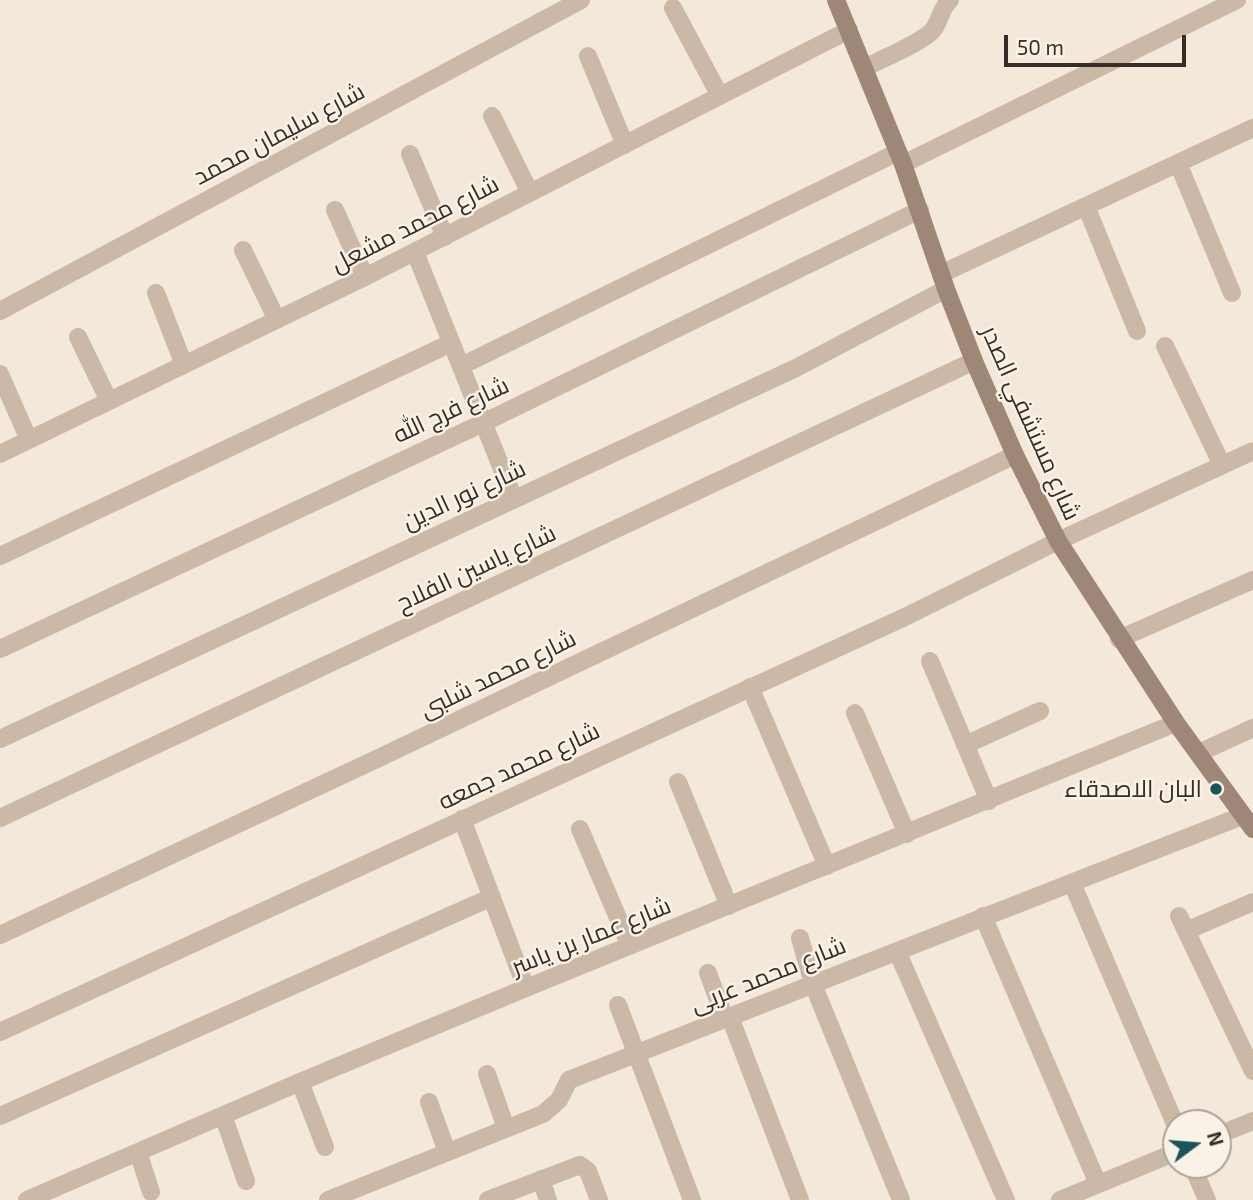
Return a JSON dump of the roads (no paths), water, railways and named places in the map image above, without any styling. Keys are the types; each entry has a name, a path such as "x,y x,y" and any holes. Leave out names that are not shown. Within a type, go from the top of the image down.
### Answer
{"street":[{"name":"شارع سليمان محمد","path":"0,311 581,0"},
{"name":"شارع مستشفي الصدر","path":"836,0 901,158 974,361 1015,455 1058,541 1119,639 1247,823"},
{"path":"865,68 929,34 937,23 941,10 950,0"},
{"path":"461,366 1237,0"},
{"path":"673,8 720,96"},
{"name":"شارع محمد مشعل","path":"0,454 365,277 849,30"},
{"path":"588,56 625,145"},
{"path":"492,116 530,193"},
{"name":"شارع نور الدين","path":"0,739 796,368 943,281 1086,206 1253,128"},
{"path":"410,154 445,237"},
{"path":"1178,163 1232,293"},
{"path":"1086,206 1137,331"},
{"path":"335,209 365,277"},
{"name":"شارع فرج الله","path":"0,649 483,423 920,210"},
{"path":"243,250 277,320"},
{"path":"415,252 514,499"},
{"path":"156,293 184,365"},
{"path":"78,338 109,401"},
{"path":"0,556 451,343"},
{"path":"1165,346 1222,465"},
{"name":"شارع ياسين الفلاح","path":"0,818 974,361"},
{"path":"0,374 29,440"},
{"name":"شارع محمد جمعه","path":"0,1032 905,617 1058,541 1253,451"},
{"name":"شارع محمد شلبى","path":"0,935 1015,455"},
{"path":"1119,639 1253,580"},
{"path":"930,661 989,801"},
{"path":"750,687 827,866"},
{"path":"965,745 1040,711"},
{"path":"855,713 907,834"},
{"name":"شارع عمار بن ياسر","path":"27,1200 526,988 1176,723"},
{"path":"1199,753 1253,728"},
{"path":"678,782 729,906"},
{"path":"462,819 526,988"},
{"name":"شارع محمد عربى","path":"328,1200 543,1114 552,1107 569,1080 984,916 1247,823"},
{"path":"580,829 630,946"},
{"path":"1072,883 1169,1109"},
{"path":"0,1116 492,897"},
{"path":"1253,902 1183,923 1253,1071"},
{"path":"984,916 1097,1184"},
{"path":"800,938 813,984 901,1200"},
{"path":"897,951 1006,1200"},
{"path":"708,974 800,1200"},
{"path":"618,1005 692,1200"},
{"path":"486,1074 506,1128"},
{"path":"300,1082 325,1147"},
{"path":"429,1102 447,1152"},
{"path":"223,1115 246,1181"},
{"path":"1232,1129 1253,1121"},
{"path":"138,1152 151,1192"},
{"path":"1060,1200 1162,1158"},
{"path":"488,1200 575,1166 585,1167 599,1200"},
{"path":"541,1179 548,1200"},
{"path":"1198,1179 1207,1200"}],"place":[{"name":"البان الاصدقاء","path":"1216,789"}]}
